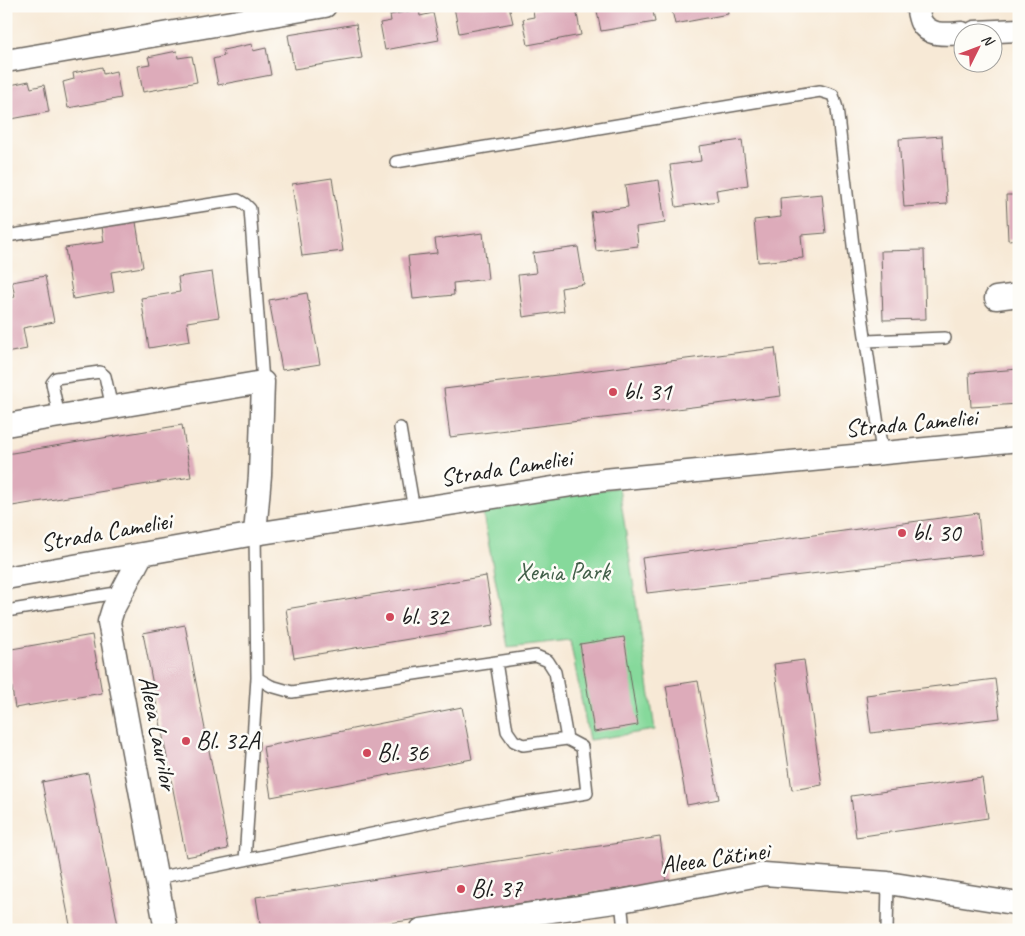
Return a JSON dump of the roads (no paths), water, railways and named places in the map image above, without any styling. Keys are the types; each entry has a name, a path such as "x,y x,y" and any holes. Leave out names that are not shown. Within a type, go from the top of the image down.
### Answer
{"street":[{"path":"6,61 325,6"},
{"path":"916,6 921,22 928,30 937,34 952,33"},
{"path":"1002,31 1019,30"},
{"path":"996,298 1019,295"},
{"path":"6,425 263,382 260,474 255,534"},
{"name":"Strada Cameliei","path":"6,578 255,534 604,480 1019,440"},
{"name":"Aleea Laurilor","path":"142,554 113,609 109,622 158,878 166,930"},
{"name":"Aleea Cătinei","path":"423,930 621,901 764,874 888,883 1019,904"}],"lane":[{"path":"396,162 820,91 833,95 838,108 858,288 882,452"},
{"path":"6,236 238,200 250,209 263,382"},
{"path":"866,342 945,338"},
{"path":"59,417 52,382 56,378 100,372 105,376 112,408"},
{"path":"400,428 414,510"},
{"path":"245,860 257,678 255,534"},
{"path":"6,611 122,592"},
{"path":"257,678 270,686 292,692 536,656 548,661 555,672 566,739"},
{"path":"158,878 508,806 587,793 582,747 566,739 523,744 514,741 507,730 496,662"},
{"path":"887,930 888,883"},
{"path":"621,901 624,930"}],"place":[{"name":"bl. 31","path":"613,392"},
{"name":"bl. 30","path":"902,533"},
{"name":"bl. 32","path":"390,617"},
{"name":"Bl. 32A","path":"186,741"},
{"name":"Bl. 36","path":"367,753"},
{"name":"Bl. 37","path":"461,889"}],"park label":[{"name":"Xenia Park","path":"563,572"}]}
